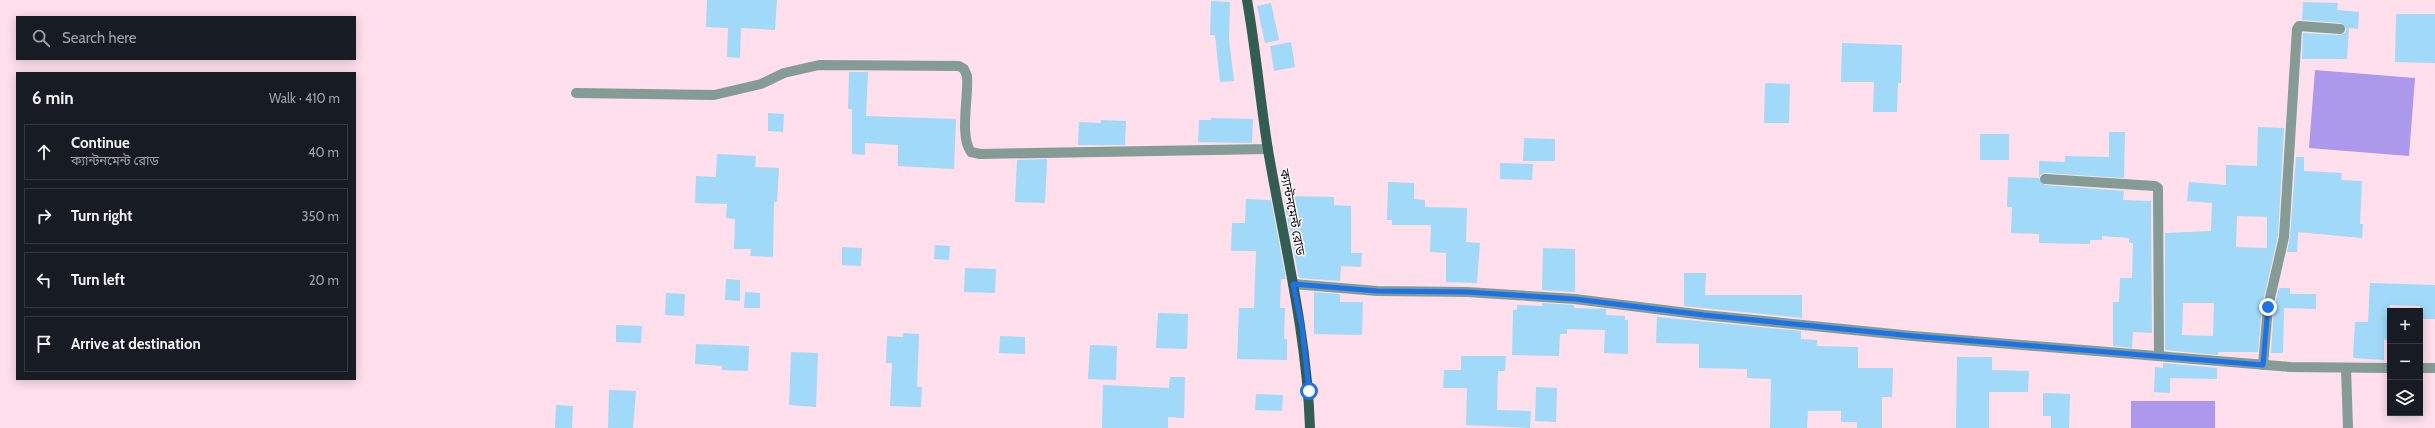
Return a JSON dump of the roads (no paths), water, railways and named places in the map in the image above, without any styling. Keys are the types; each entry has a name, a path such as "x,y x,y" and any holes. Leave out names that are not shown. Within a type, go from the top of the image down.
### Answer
{"main road":[{"name":"ক্যান্টনমেন্ট রোড","path":"1247,0 1268,149 1304,341 1309,391 1310,428"}],"street":[{"path":"2263,365 2268,307 2284,237 2297,29 2299,26 2340,29"},
{"path":"576,93 714,95 761,84 784,73 819,65 959,66 964,69 967,76 966,135 967,146 971,152 980,154 1268,149"},
{"path":"2045,180 2155,186 2158,188 2159,355"},
{"path":"1293,284 1377,291 1467,292 1575,299 1704,315 1913,336 2159,355 2263,365 2387,368"},
{"path":"2346,368 2348,428"},
{"path":"2423,368 2435,368"}]}
